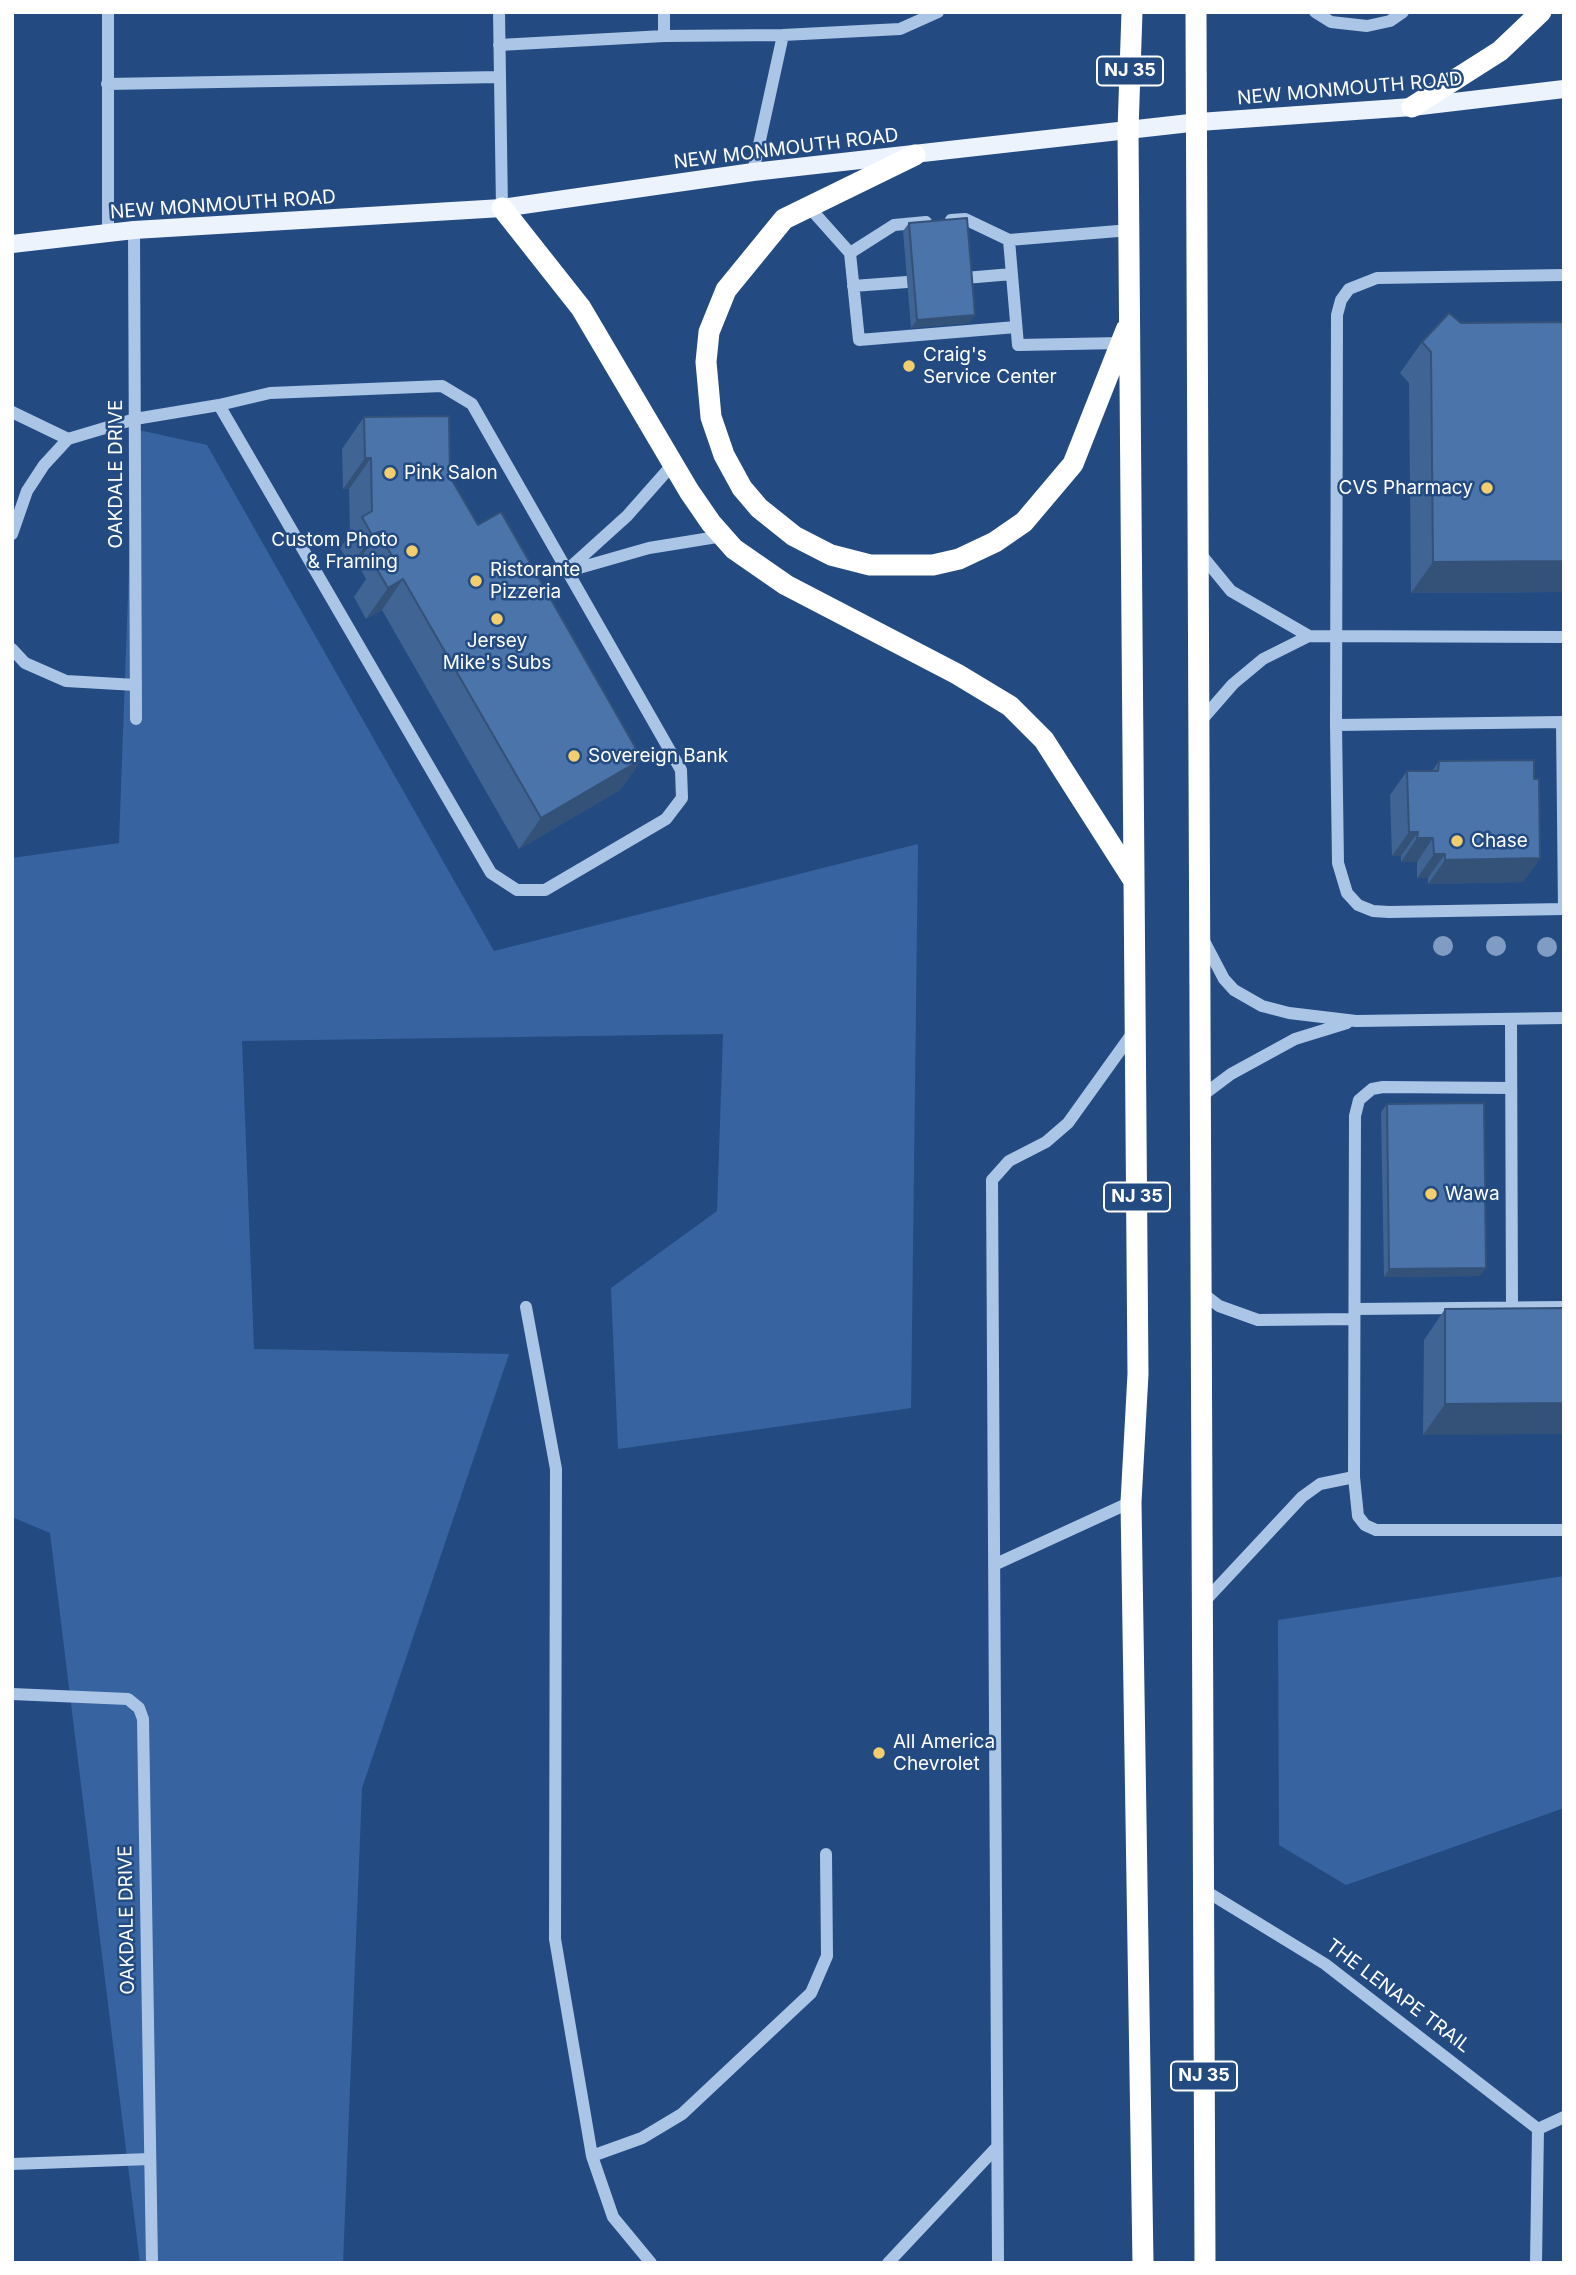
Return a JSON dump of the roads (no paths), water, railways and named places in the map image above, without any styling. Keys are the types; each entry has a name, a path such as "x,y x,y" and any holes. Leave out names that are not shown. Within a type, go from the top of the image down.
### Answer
{"highway":[{"name":"NJ 35","path":"1132,12 1128,130 1138,1374 1131,1502 1143,2263"},
{"name":"NJ 35","path":"1196,12 1199,122 1198,919 1205,2263"},
{"path":"1412,107 1500,51 1541,12"},
{"path":"915,155 784,219 726,290 709,332 706,362 711,416 724,455 742,488 759,508 794,536 831,555 870,565 933,565 959,559 995,542 1024,522 1073,464 1130,318"},
{"path":"502,208 581,309 673,464 723,536 757,567 786,585 957,674 1010,706 1044,740 1135,881"}],"main road":[{"name":"NEW MONMOUTH ROAD","path":"12,244 134,230 502,208 753,172 1199,122 1412,107 1564,89"}],"street":[{"path":"107,12 108,233"},
{"path":"499,12 502,208"},
{"path":"664,12 664,36"},
{"path":"499,45 664,36 783,35 900,29 938,12"},
{"path":"1315,12 1331,22 1367,26 1390,21 1403,12"},
{"path":"753,172 783,35"},
{"path":"107,84 500,77"},
{"path":"809,207 850,253 859,340 1016,327"},
{"path":"850,253 894,225 965,219 1010,240 1129,230"},
{"name":"OAKDALE DRIVE","path":"134,230 136,719"},
{"path":"1010,240 1018,345 1121,343"},
{"path":"965,278 1012,274"},
{"path":"1336,725 1563,722 1564,909 1389,912 1358,905 1347,893 1338,863 1336,725 1336,638 1338,315 1341,300 1349,289 1377,278 1564,275"},
{"path":"853,286 907,282"},
{"path":"12,534 27,491 44,465 68,439 135,419 219,405 270,393 442,386 472,404 565,572 681,770 682,798 666,819 545,890 517,890 491,873 219,405"},
{"path":"12,412 68,439"},
{"path":"565,572 628,516 673,464"},
{"path":"565,572 649,548 723,536"},
{"path":"1197,549 1231,591 1309,636 1558,637 1564,629"},
{"path":"1198,724 1233,684 1264,659 1309,636"},
{"path":"12,649 25,663 65,681 136,685"},
{"path":"1198,919 1204,942 1219,971 1234,990 1246,999 1289,1013 1356,1021 1564,1018"},
{"path":"1511,1019 1512,1307"},
{"path":"1199,1098 1231,1074 1295,1039 1356,1021"},
{"path":"998,2263 995,2149 996,1564 992,1180 1009,1161 1046,1142 1068,1123 1136,1028"},
{"path":"1511,1088 1383,1087 1372,1089 1359,1100 1355,1116 1354,1314 1354,1476 1358,1516 1365,1525 1377,1530 1564,1530"},
{"path":"1201,1292 1219,1306 1258,1320 1512,1307 1564,1307"},
{"path":"526,1307 556,1469 555,1939 592,2155 613,2217 651,2263"},
{"path":"1203,1603 1302,1497 1320,1484 1354,1476"},
{"path":"996,1564 1131,1502"},
{"name":"OAKDALE DRIVE","path":"12,1694 128,1699 139,1708 143,1718 152,2263"},
{"path":"592,2155 642,2138 682,2114 811,1993 828,1956 826,1854"},
{"name":"THE LENAPE TRAIL","path":"1204,1890 1325,1964 1538,2129"},
{"path":"1536,2263 1538,2129 1564,2117"},
{"path":"888,2263 995,2149"},
{"path":"12,2164 150,2159"}],"place":[{"name":"Craig's Service Center","path":"909,366"},
{"name":"Pink Salon","path":"390,473"},
{"name":"CVS Pharmacy","path":"1487,488"},
{"name":"Custom Photo & Framing","path":"412,551"},
{"name":"Ristorante Pizzeria","path":"476,581"},
{"name":"Jersey Mike's Subs","path":"497,619"},
{"name":"Sovereign Bank","path":"574,756"},
{"name":"Chase","path":"1457,841"},
{"name":"Wawa","path":"1431,1194"},
{"name":"All America Chevrolet","path":"879,1753"}]}
